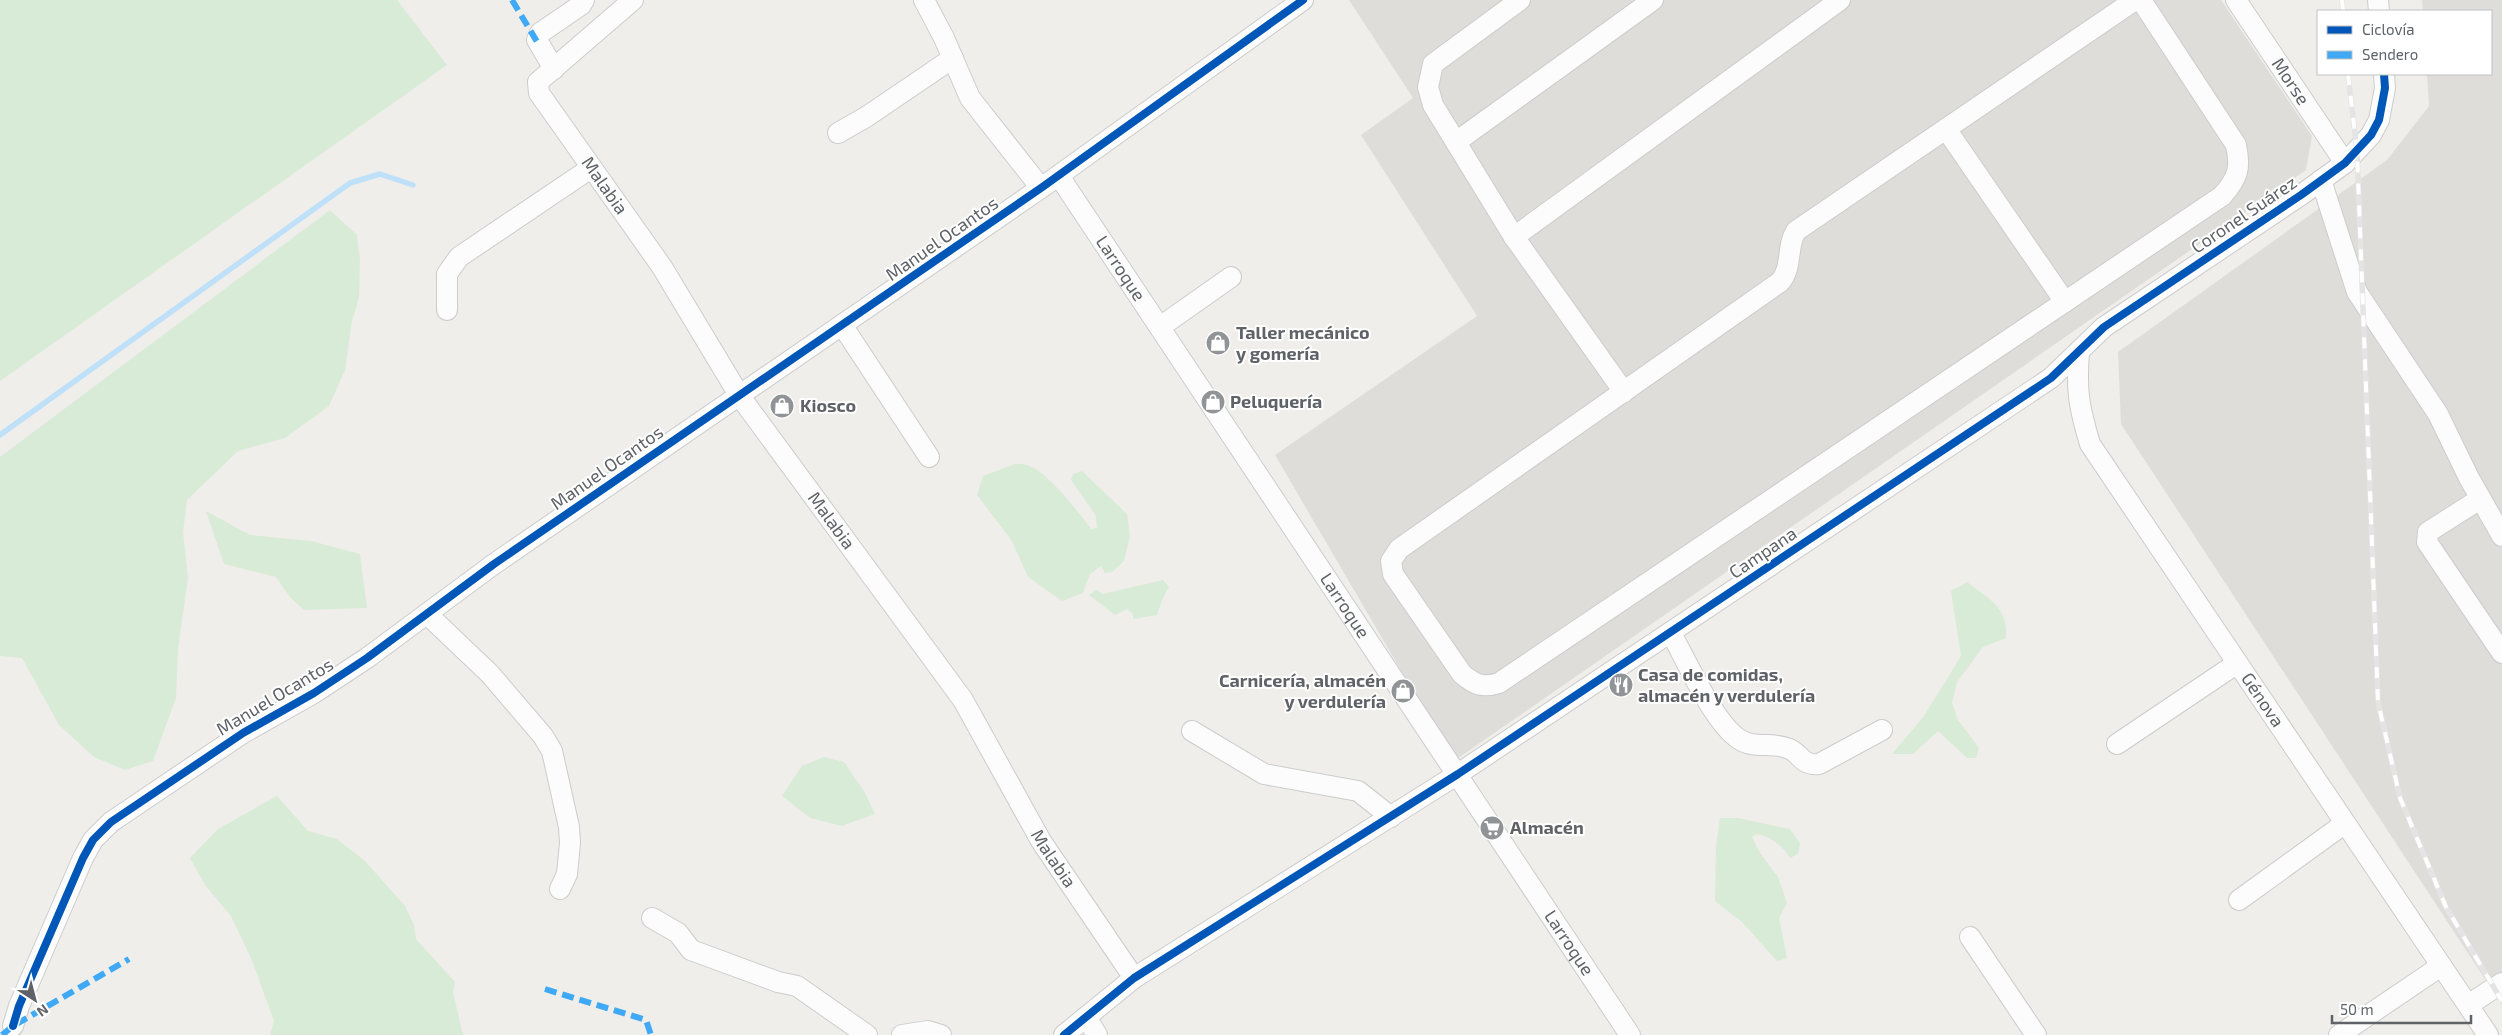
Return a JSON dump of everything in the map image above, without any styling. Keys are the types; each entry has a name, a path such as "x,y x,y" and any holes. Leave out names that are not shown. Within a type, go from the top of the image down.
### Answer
{"street":[{"path":"554,69 537,40 540,33 581,5 584,0"},
{"name":"Malabia","path":"633,0 538,82 539,93 662,267 739,395 963,700 1041,842 1134,978"},
{"path":"924,0 953,58 970,98 1041,188"},
{"name":"Manuel Ocantos","path":"13,1026 19,1006 83,858 93,840 105,828 243,733 314,693 739,395 1059,176 1303,0"},
{"path":"1520,0 1433,64 1430,70 1428,87 1433,105 1514,237 1624,392"},
{"path":"1456,142 1653,0"},
{"path":"1514,237 1840,0"},
{"path":"2135,0 1796,231 1791,239 1787,274 1780,282 1399,549 1391,561 1393,574 1462,674 1474,684 1487,687 1499,683 2222,196 2232,184 2240,163 2236,145 2141,0"},
{"name":"Morse","path":"2236,0 2345,163"},
{"path":"838,133 866,117 953,58"},
{"name":"Coronel Suárez","path":"2079,352 2104,327 2345,163 2371,135 2379,120 2384,96 2384,75"},
{"path":"1946,129 2065,302"},
{"path":"447,310 447,274 459,257 591,168"},
{"name":"Larroque","path":"1059,176 1630,1035"},
{"path":"2321,180 2357,292 2438,414 2480,498 2502,536"},
{"path":"1160,327 1230,276"},
{"path":"842,325 929,458"},
{"name":"Campana","path":"1064,1035 1134,978 1458,774 2052,378 2079,352"},
{"name":"Génova","path":"2079,352 2076,386 2081,414 2090,444 2236,664 2488,1035"},
{"path":"2480,498 2428,532 2427,542 2502,653"},
{"path":"426,614 490,674 543,736 552,751 569,827 570,843 567,874 560,889"},
{"path":"1671,632 1719,719 1738,739 1753,745 1772,744 1789,748 1803,761 1820,764 1882,730"},
{"path":"2117,744 2236,664"},
{"path":"1192,731 1264,774 1358,791 1391,817"},
{"path":"2238,900 2344,824"},
{"path":"652,918 678,933 691,950 778,982 797,986 867,1035"},
{"path":"1970,937 2036,1035"},
{"path":"2339,1035 2441,966"},
{"path":"2468,1005 2502,983"},
{"path":"1086,1017 1096,1035"},
{"path":"902,1035 928,1031 941,1035"}],"shaded area":[{"path":"1349,0 2221,0 2312,136 2306,170 1454,761 1275,455 1477,316 1361,135 1413,98"},
{"path":"2422,0 2502,0 2502,1005 2121,424 2118,352 2387,160 2429,106 2427,75 2492,75 2492,10 2423,10"}],"green space":[{"path":"0,0 397,0 447,65 0,381"},
{"path":"330,210 357,235 360,260 359,298 352,321 345,370 329,406 285,438 238,451 187,500 183,532 188,578 178,649 176,698 153,761 125,770 94,757 59,725 22,658 0,656 0,457"},
{"path":"1015,464 1023,464 1035,468 1062,492 1091,529 1097,528 1096,516 1071,480 1073,474 1082,471 1127,514 1130,536 1124,561 1112,572 1105,573 1101,566 1090,574 1083,593 1062,601 1028,577 1012,541 977,495 983,476"},
{"path":"206,511 250,535 311,541 360,554 367,608 304,610 290,597 276,577 224,564"},
{"path":"1163,580 1169,587 1157,615 1133,619 1133,614 1127,609 1115,615 1089,595 1096,590 1103,594"},
{"path":"1967,582 1996,605 2001,611 2006,627 2006,638 1983,647 1957,682 1952,703 1958,720 1979,748 1976,758 1967,758 1938,731 1913,754 1892,754 1924,716 1961,656 1951,591"},
{"path":"824,757 844,762 864,791 875,814 842,826 810,818 782,796 802,766"},
{"path":"277,796 308,831 337,839 365,861 405,906 414,925 416,939 455,982 453,992 463,1035 270,1035 274,1021 251,958 231,916 205,885 190,858 218,829"},
{"path":"1720,818 1738,818 1790,829 1800,843 1798,854 1790,858 1780,845 1771,839 1757,834 1752,837 1760,853 1778,877 1787,903 1779,918 1787,958 1777,961 1742,922 1715,901 1716,846"}],"waterway":[{"path":"0,435 350,183 380,174 413,185"}],"railway":[{"path":"2342,0 2343,10"},
{"path":"2348,75 2357,151 2378,702 2400,798 2446,907 2502,1001"}],"marked path":[{"path":"512,0 539,45"},
{"path":"2,1035 13,1026 129,959"},
{"path":"545,989 646,1020 651,1035"}],"cycle path":[{"path":"13,1026 19,1006 83,858 93,840 111,822 243,733 314,693 367,658 494,564 1041,188 1303,0"},
{"path":"1064,1035 1134,978 1458,774 2051,378 2104,327 2301,195 2345,163 2371,135 2379,120 2385,88 2384,75"}],"place":[{"name":"Taller mecánico y gomería","path":"1218,343"},
{"name":"Peluquería","path":"1213,402"},
{"name":"Kiosco","path":"782,406"},
{"name":"Casa de comidas, almacén y verdulería","path":"1621,685"},
{"name":"Carnicería, almacén y verdulería","path":"1403,691"},
{"name":"Almacén","path":"1492,828"}]}
